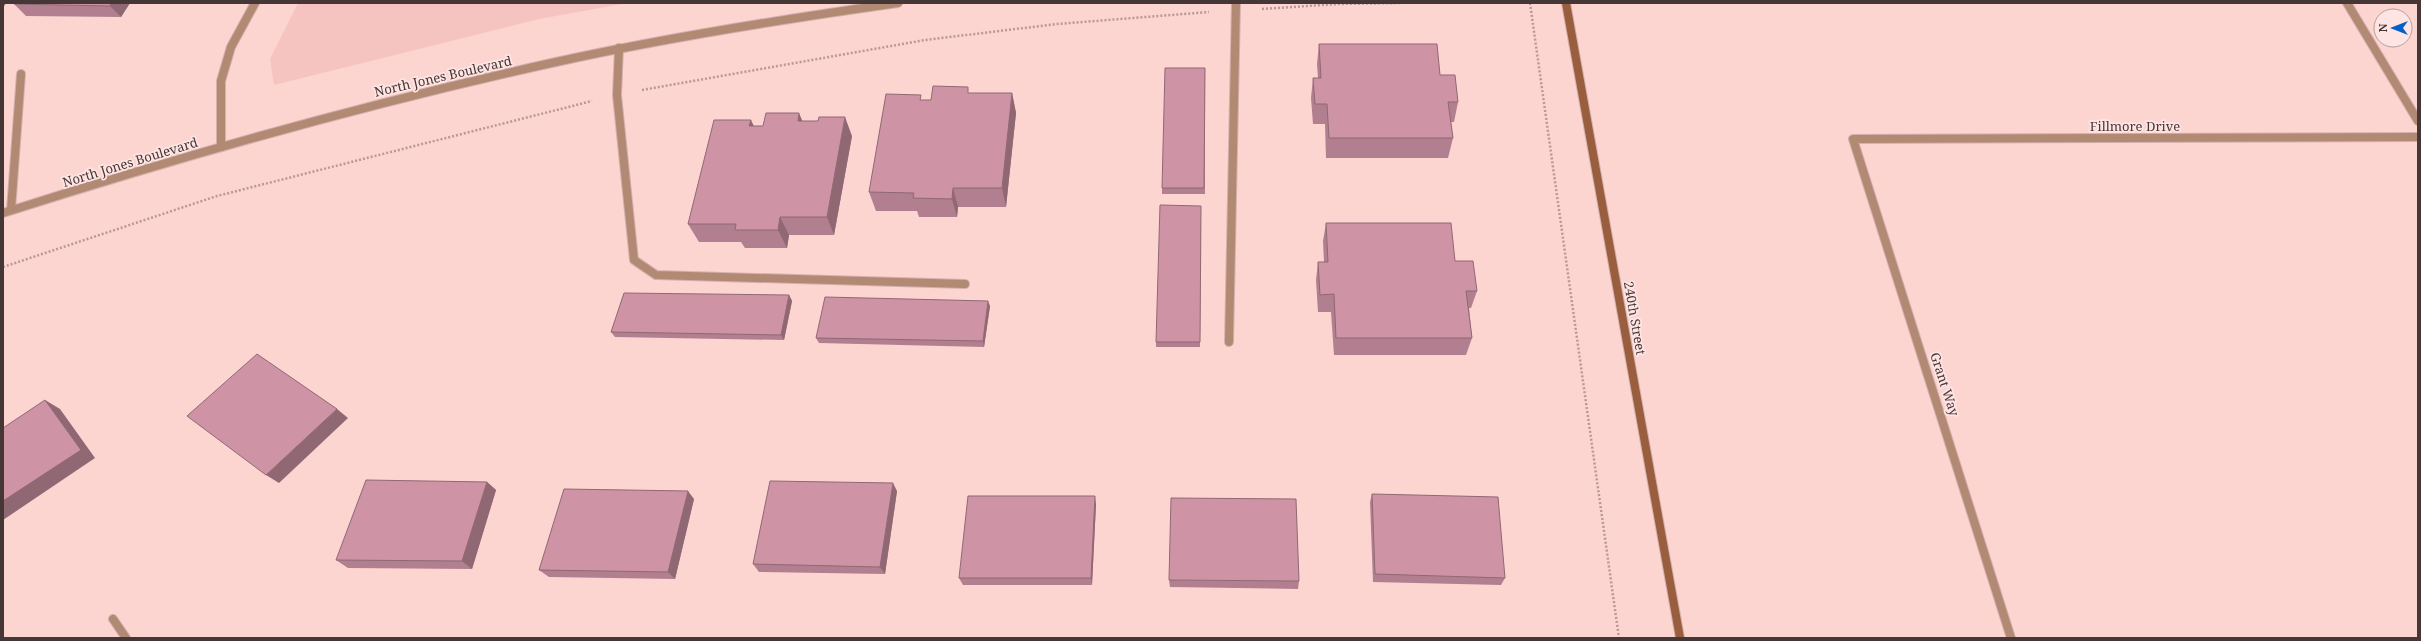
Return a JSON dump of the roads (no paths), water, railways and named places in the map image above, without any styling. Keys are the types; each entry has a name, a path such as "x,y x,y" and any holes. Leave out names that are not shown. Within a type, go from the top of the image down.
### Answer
{"street":[{"path":"221,147 221,81 231,47 255,3"},
{"name":"North Jones Boulevard","path":"3,213 221,147 385,102 619,48 898,3"},
{"name":"240th Street","path":"1566,3 1680,638"},
{"path":"2347,3 2418,121"},
{"path":"1229,342 1237,7"},
{"path":"619,48 617,95 634,260 656,274 966,284"},
{"path":"11,210 21,74"},
{"name":"Fillmore Drive","path":"1853,138 2418,137"},
{"name":"Grant Way","path":"1853,138 2011,638"},
{"path":"113,619 126,638"}]}
